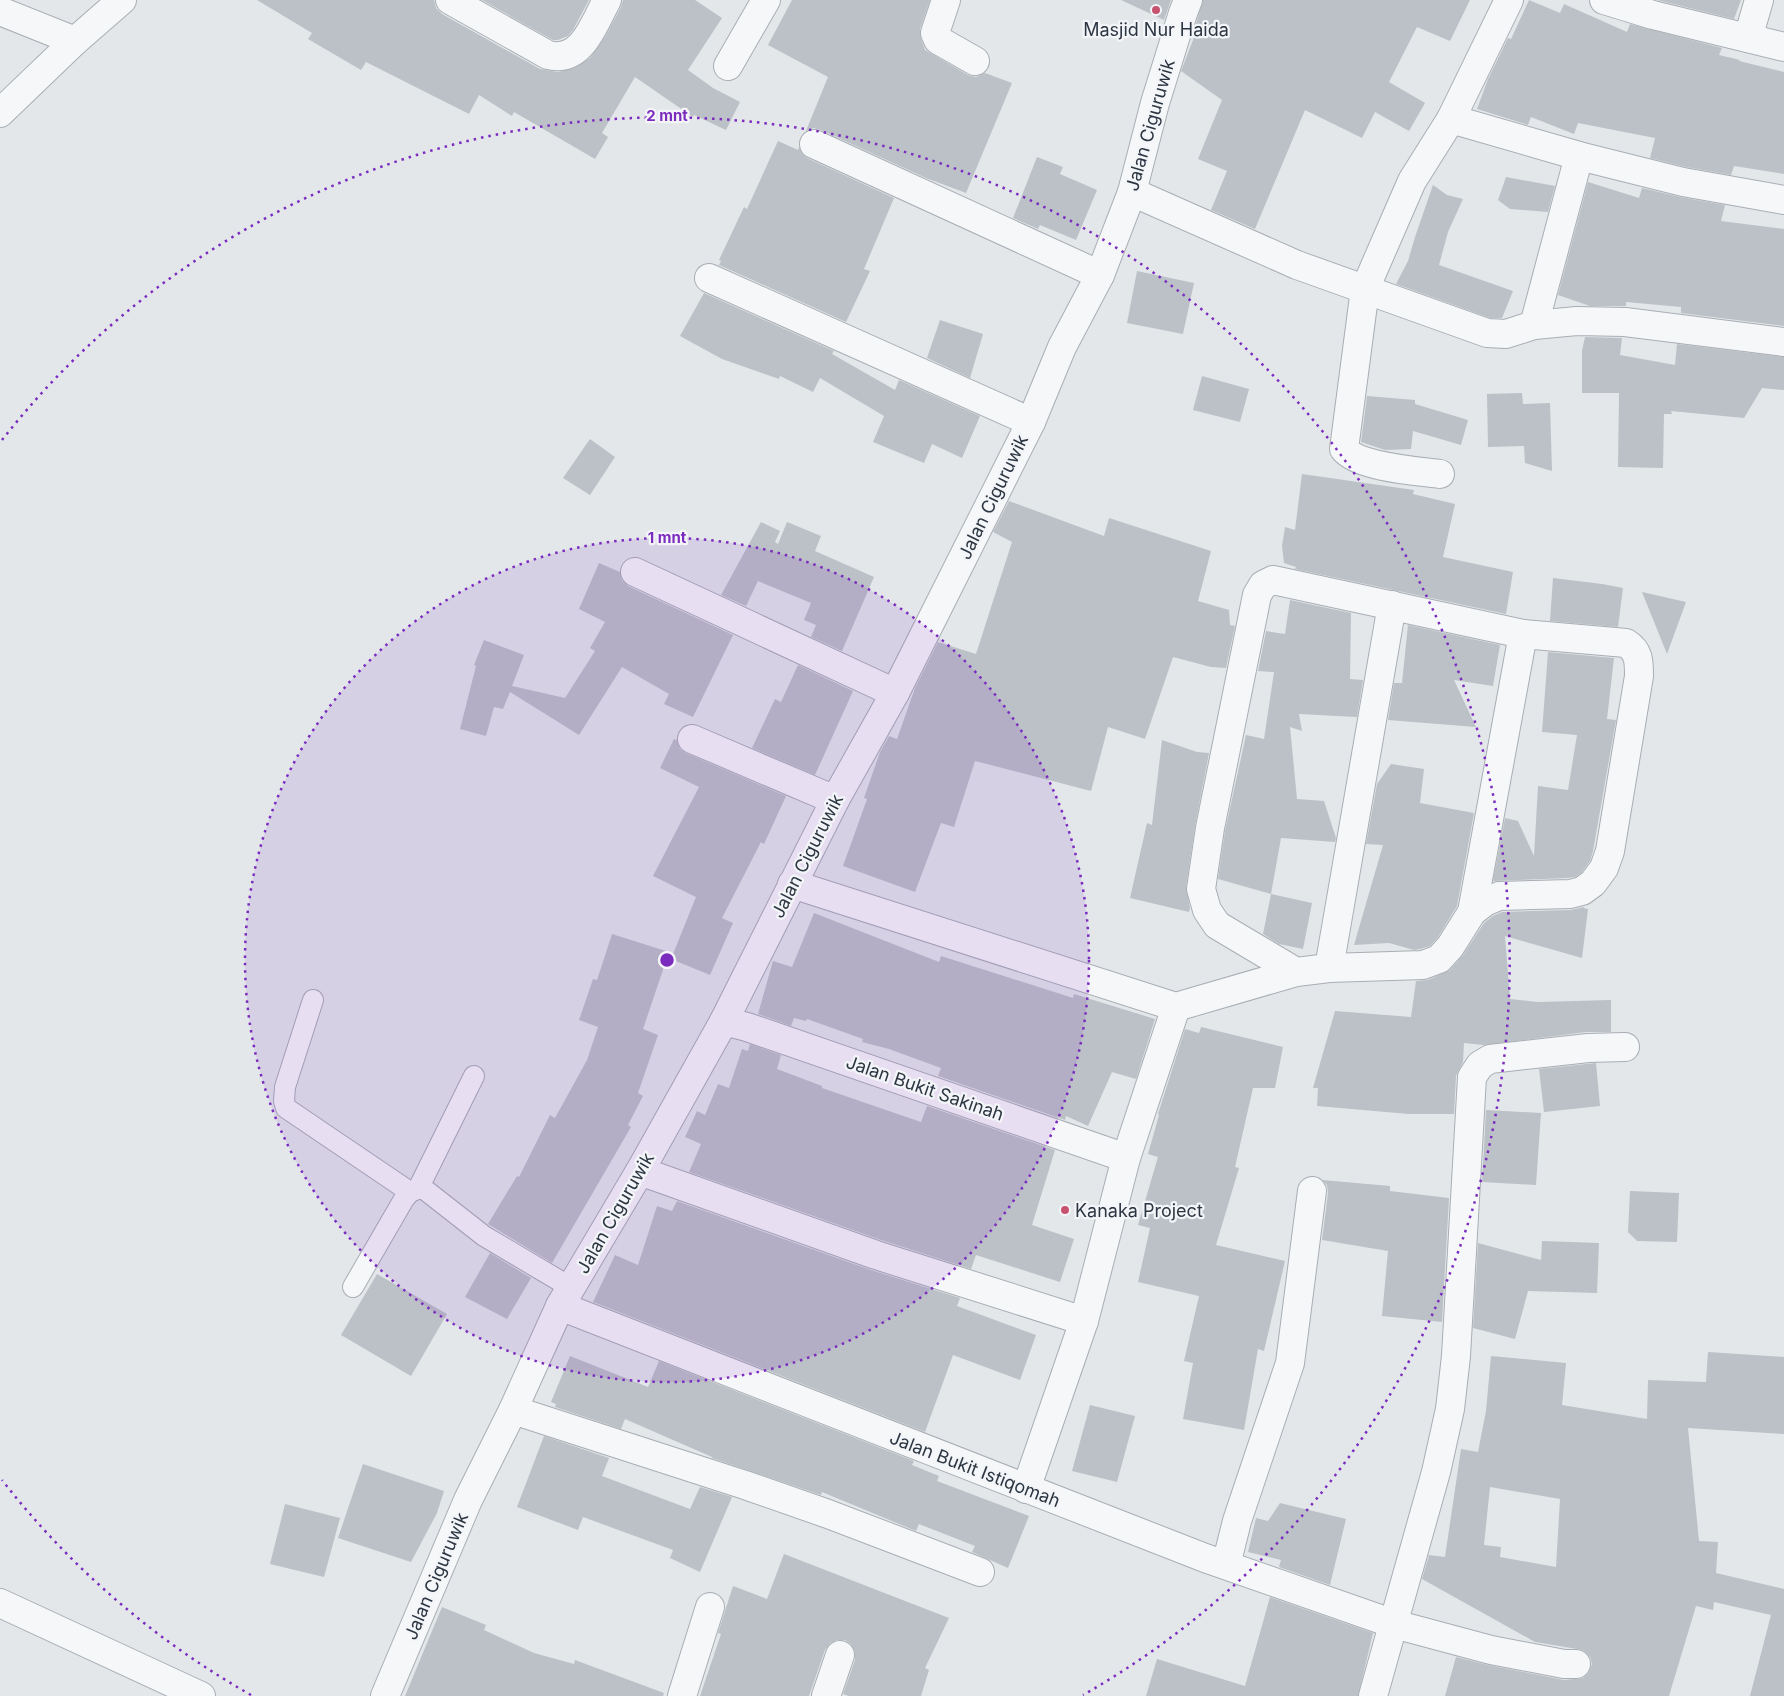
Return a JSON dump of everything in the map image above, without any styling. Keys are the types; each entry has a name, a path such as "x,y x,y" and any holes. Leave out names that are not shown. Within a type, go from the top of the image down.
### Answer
{"street":[{"path":"0,113 75,41 122,0"},
{"path":"450,0 548,55 555,57 573,53 580,47 607,0"},
{"path":"728,66 766,0"},
{"path":"946,0 935,33 938,40 975,61"},
{"name":"Jalan Ciguruwik","path":"385,1696 468,1500 513,1410 565,1297 640,1171 724,1021 835,800 895,693 1031,422 1062,347 1100,275 1132,192 1155,103 1188,0"},
{"path":"1440,474 1380,466 1348,454 1344,449 1365,289 1417,170 1451,119 1509,0"},
{"path":"1607,0 1653,15 1784,47"},
{"path":"1748,38 1760,0"},
{"path":"0,11 75,41"},
{"path":"1451,119 1579,156 1683,182 1784,200"},
{"path":"814,144 1100,275"},
{"path":"1534,325 1579,156"},
{"path":"1132,192 1297,265 1487,333 1506,334 1534,325 1577,321 1625,322 1784,342"},
{"path":"709,278 1031,422"},
{"path":"635,572 895,693"},
{"path":"792,884 1176,1007 1296,972 1329,968 1423,965 1439,959 1450,947 1472,912 1485,902 1500,896 1570,894 1582,890 1593,883 1604,868 1610,851 1639,676 1637,652 1626,642 1523,634 1273,580 1263,585 1257,595 1210,828 1202,889 1207,910 1217,925 1296,972"},
{"path":"1329,968 1392,605"},
{"path":"1472,912 1523,634"},
{"path":"692,739 835,800"},
{"path":"1026,1489 1084,1321 1126,1158 1176,1007"},
{"name":"Jalan Bukit Sakinah","path":"724,1021 747,1026 1126,1158"},
{"path":"1373,1696 1436,1472 1450,1409 1456,1356 1472,1077 1480,1065 1490,1059 1588,1048 1625,1047"},
{"path":"640,1171 876,1255 1084,1321"},
{"path":"1226,1565 1237,1521 1290,1363 1312,1191"},
{"name":"Jalan Bukit Istiqomah","path":"565,1297 1026,1489 1196,1555 1394,1624 1491,1650 1564,1664 1576,1664"},
{"path":"513,1410 828,1514 980,1572"},
{"path":"0,1603 202,1696"},
{"path":"682,1696 710,1607"},
{"path":"826,1696 840,1655"}],"lane":[{"name":"Jalan Bukit Istiqomah","path":"313,1000 285,1087 284,1101 286,1108 414,1190 424,1189 565,1297"},
{"path":"353,1287 404,1199 414,1190 474,1076"}],"building":[{"path":"257,0 434,0 436,8 442,14 540,69 558,72 574,68 590,58 605,37 623,0 695,0 722,18 688,70 713,88 740,102 726,130 694,115 693,117 635,77 602,133 608,137 595,159 514,112 512,116 479,95 469,114 366,62 361,70 308,39 312,33"},
{"path":"482,0 589,0 568,36 553,40"},
{"path":"792,0 930,0 920,29 925,50 968,75 976,77 985,73 1012,83 966,193 926,178 821,130 813,128 806,131 828,77 768,45"},
{"name":"Masjid Nur Haida","path":"1121,0 1171,0 1164,20"},
{"path":"1203,0 1470,0 1450,41 1417,27 1389,82 1425,103 1409,131 1375,112 1362,138 1305,110 1255,229 1211,210 1227,171 1198,159 1222,100 1181,71 1195,35 1193,34"},
{"path":"1529,0 1560,13 1564,4 1627,32 1630,24 1722,48 1719,55 1784,72 1784,174 1734,166 1731,175 1686,167 1650,158 1655,138 1578,123 1574,134 1531,117 1528,125 1477,109 1488,79 1508,38 1511,39"},
{"path":"1657,0 1741,0 1734,19"},
{"path":"778,141 798,150 799,147 807,158 894,198 864,269 870,271 846,322 719,265 721,261 719,260 744,207 747,209"},
{"path":"1037,157 1063,167 1060,174 1097,190 1076,240 1040,225 1038,229 1013,218"},
{"path":"1506,177 1555,186 1548,212 1510,209 1498,200"},
{"path":"1588,182 1639,198 1642,188 1725,205 1721,221 1784,229 1784,326 1681,313 1681,307 1626,302 1626,306 1590,306 1558,295"},
{"path":"1433,185 1447,195 1463,199 1448,232 1439,265 1513,291 1502,318 1490,318 1396,284 1408,261"},
{"path":"1137,271 1194,283 1183,334 1127,323"},
{"path":"704,293 834,351 832,354 895,390 899,380 980,416 962,458 932,444 924,463 873,442 884,416 820,378 813,392 780,376 779,379 722,359 680,336"},
{"path":"940,320 983,334 970,378 927,358"},
{"path":"1585,337 1622,338 1620,355 1675,365 1677,344 1784,357 1784,390 1762,388 1744,418 1671,411 1672,414 1664,414 1663,468 1618,467 1619,393 1582,393 1582,351"},
{"path":"1202,376 1249,389 1240,422 1193,410"},
{"path":"1522,393 1523,404 1550,403 1552,471 1525,463 1524,446 1488,447 1487,394"},
{"path":"1367,396 1415,400 1415,404 1468,420 1461,445 1413,431 1411,449 1385,450 1361,442"},
{"path":"590,439 615,457 590,495 563,478"},
{"path":"1302,474 1414,490 1413,494 1455,504 1443,557 1513,572 1506,614 1295,569 1296,567 1284,563 1282,546 1285,527 1295,530"},
{"path":"1009,501 1104,536 1109,518 1211,551 1198,601 1229,610 1230,625 1235,626 1226,668 1211,667 1173,657 1145,739 1108,727 1091,791 975,761 954,827 941,823 915,892 843,866 867,799 864,798 880,752 889,736 897,739 915,688 938,642 976,654 1012,542 993,532"},
{"path":"761,522 780,531 775,542 778,544 787,522 821,536 815,551 874,577 842,651 811,637 816,625 804,620 811,603 758,581 746,606 721,595"},
{"path":"599,563 620,572 622,581 628,586 733,635 693,717 664,704 669,694 622,667 579,735 510,692 503,709 494,707 486,736 460,729 476,666 474,665 484,640 524,655 512,686 565,698 595,651 590,648 605,622 579,609"},
{"path":"1553,578 1623,588 1618,627 1550,621"},
{"path":"1642,592 1686,602 1667,654"},
{"path":"1290,600 1351,613 1350,679 1363,680 1357,717 1299,714 1302,731 1290,727 1297,799 1324,801 1336,838 1335,842 1281,838 1271,894 1218,879 1225,831 1246,735 1264,739 1274,672 1258,671 1266,631 1285,634"},
{"path":"1408,625 1500,645 1493,686 1454,680 1476,727 1388,720 1394,683 1402,683"},
{"path":"1548,652 1614,658 1607,719 1616,720 1593,851 1590,861 1582,872 1575,877 1493,881 1505,818 1518,821 1534,856 1538,786 1568,790 1577,735 1542,732"},
{"path":"798,665 853,691 815,775 752,748 775,699 781,702"},
{"path":"674,739 677,740 680,749 686,753 786,796 764,844 761,842 722,918 733,923 710,975 671,959 696,897 653,876 699,787 660,768"},
{"path":"1162,740 1197,752 1209,753 1186,887 1189,912 1130,898 1147,823 1152,825"},
{"path":"1391,764 1424,769 1420,803 1474,813 1457,906 1438,937 1430,946 1414,950 1389,943 1354,945 1383,845 1366,844 1377,784"},
{"path":"1271,894 1312,903 1303,949 1279,944 1263,934"},
{"path":"1584,907 1588,909 1582,958 1505,936 1510,999 1538,1002 1611,1000 1611,1032 1586,1032 1484,1045 1464,1043 1463,1062 1456,1076 1454,1114 1409,1114 1317,1106 1318,1088 1313,1088 1335,1011 1411,1017 1416,981 1428,980 1450,970 1463,955 1484,923 1493,916 1502,912 1570,910"},
{"path":"814,913 939,962 941,956 1073,998 1074,994 1155,1019 1136,1079 1112,1072 1088,1126 1066,1116 1065,1120 938,1076 941,1068 889,1049 862,1042 863,1039 807,1019 806,1021 794,1018 791,1026 758,1014 773,961 792,967"},
{"path":"612,934 669,952 643,1029 658,1035 638,1093 643,1096 628,1125 631,1127 552,1263 488,1224 517,1176 519,1177 550,1115 555,1118 587,1060 598,1027 579,1020 593,979 597,980"},
{"path":"1201,1027 1283,1047 1275,1088 1253,1088 1235,1167 1239,1168 1216,1245 1285,1261 1264,1351 1258,1349 1244,1430 1183,1419 1193,1363 1184,1361 1199,1296 1138,1282 1150,1228 1138,1225 1158,1157 1148,1154 1158,1114 1185,1029 1199,1033"},
{"path":"750,1044 781,1055 777,1069 822,1086 822,1088 921,1122 927,1106 1055,1150 1032,1225 1074,1239 1060,1282 976,1255 971,1269 881,1240 689,1172 701,1144 685,1137 697,1111 705,1115 718,1084 729,1088 742,1049 748,1051"},
{"path":"1596,1063 1600,1106 1544,1112 1539,1069"},
{"path":"1486,1110 1541,1113 1536,1185 1482,1182"},
{"path":"1322,1180 1390,1186 1390,1191 1449,1198 1442,1322 1382,1316 1388,1251 1322,1240 1328,1193 1327,1185"},
{"path":"1630,1191 1679,1193 1677,1242 1637,1241 1628,1232"},
{"path":"677,1201 871,1270 960,1298 957,1306 1036,1335 1020,1380 953,1355 925,1432 593,1302 615,1255 638,1265 657,1206 672,1211"},
{"path":"1542,1241 1599,1243 1597,1293 1528,1291 1515,1339 1473,1328 1478,1243 1541,1260"},
{"path":"490,1253 531,1278 507,1319 465,1297"},
{"path":"377,1274 447,1314 411,1376 341,1335"},
{"path":"1708,1352 1784,1357 1784,1434 1688,1428 1699,1541 1718,1542 1716,1573 1784,1589 1784,1696 1750,1696 1771,1615 1714,1602 1713,1610 1696,1606 1669,1696 1445,1696 1456,1657 1564,1680 1583,1678 1589,1672 1592,1664 1590,1657 1583,1650 1535,1642 1422,1579 1429,1555 1445,1557 1461,1449 1478,1452 1486,1411 1491,1356 1566,1363 1562,1405 1647,1419 1648,1380 1706,1382","holes":["1490,1487 1560,1499 1556,1567 1500,1557 1501,1547 1484,1545"]},
{"path":"570,1356 648,1387 659,1361 914,1461 912,1465 939,1476 937,1481 1029,1516 1008,1568 972,1552 975,1546 919,1524 916,1531 822,1492 821,1495 712,1458 625,1419 621,1429 555,1407 556,1404 551,1402"},
{"path":"1090,1405 1135,1416 1117,1482 1072,1471"},
{"path":"544,1436 609,1458 602,1476 690,1509 700,1487 732,1497 700,1572 670,1558 673,1550 583,1517 578,1530 517,1507"},
{"path":"363,1464 444,1491 437,1513 411,1562 338,1538"},
{"path":"1280,1503 1346,1519 1330,1585 1279,1567 1281,1560 1248,1552 1256,1518 1268,1521"},
{"path":"285,1504 340,1518 324,1577 270,1564"},
{"path":"784,1554 949,1618 925,1668 929,1670 921,1696 849,1696 843,1694 855,1660 855,1652 851,1644 845,1640 837,1640 830,1643 825,1650 809,1696 700,1696 721,1634 718,1633 733,1586 767,1599"},
{"path":"1270,1597 1373,1633 1358,1696 1146,1696 1157,1659 1245,1686"},
{"path":"442,1607 486,1625 484,1630 534,1653 574,1664 575,1660 664,1693 663,1696 405,1696"}],"place":[{"name":"Masjid Nur Haida","path":"1156,10"},
{"name":"Kanaka Project","path":"1065,1210"}]}
